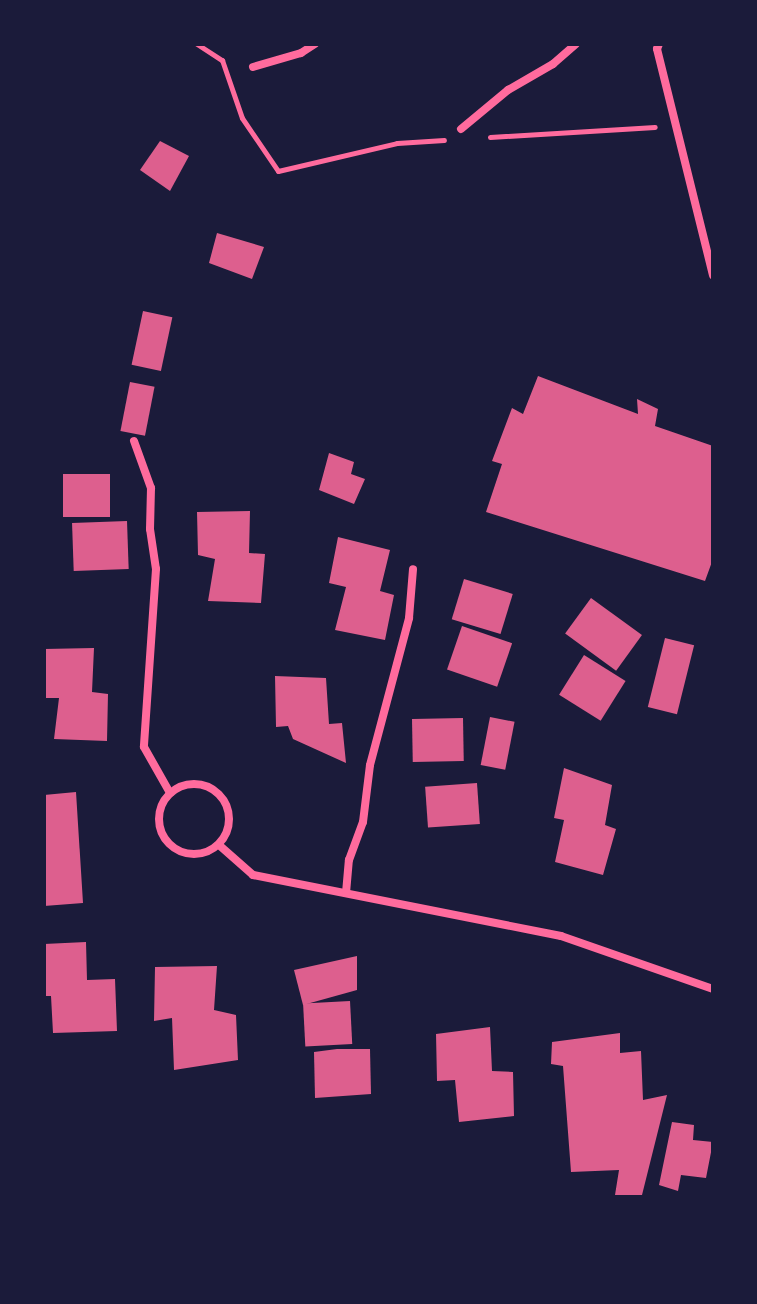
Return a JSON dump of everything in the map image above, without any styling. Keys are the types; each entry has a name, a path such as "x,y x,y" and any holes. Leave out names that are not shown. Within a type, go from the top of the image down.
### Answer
{"street":[{"path":"253,67 301,53 315,44"},
{"path":"461,129 508,90 553,64 576,44"},
{"path":"659,44 713,275"},
{"path":"134,441 151,488 150,529 156,569 144,747 170,793"},
{"path":"346,893 349,860 363,822 370,765 409,618 413,569"},
{"path":"186,784 205,784 221,794 229,810 229,829 219,845 203,854 184,853 169,844 159,828 159,809 170,793 186,784"},
{"path":"219,845 253,875 561,936 713,989"}],"path":[{"path":"197,44 222,60 242,118 278,171 397,143 457,139"},
{"path":"487,137 653,126 680,139"}],"building":[{"path":"160,141 189,156 170,191 140,170"},
{"path":"217,233 264,247 252,279 209,263"},
{"path":"143,311 172,317 161,371 132,365"},
{"path":"538,376 638,414 637,399 658,409 655,426 713,446 713,559 705,581 486,512 502,464 492,461 512,408 523,414"},
{"path":"130,382 155,387 145,436 120,431"},
{"path":"329,453 354,462 351,474 365,479 354,504 319,490"},
{"path":"63,474 110,474 110,517 63,517"},
{"path":"250,511 249,553 265,554 261,603 208,601 215,559 198,555 197,512"},
{"path":"127,521 129,569 74,571 72,523"},
{"path":"338,537 390,550 380,591 394,595 385,640 335,630 346,587 329,583"},
{"path":"464,579 513,594 500,634 452,619"},
{"path":"591,598 642,635 616,671 565,634"},
{"path":"462,626 512,643 497,687 447,669"},
{"path":"665,638 694,645 677,714 648,707"},
{"path":"94,648 92,692 108,694 107,741 54,739 59,698 44,698 44,649"},
{"path":"584,655 626,681 601,721 559,695"},
{"path":"275,676 326,678 329,724 342,723 346,763 293,739 288,726 276,727"},
{"path":"490,717 515,722 505,770 481,765"},
{"path":"463,718 464,761 413,762 412,719"},
{"path":"564,768 612,785 605,825 616,829 603,875 555,862 564,820 554,818"},
{"path":"477,783 480,824 428,828 425,787"},
{"path":"76,792 83,903 44,906 44,795"},
{"path":"86,942 87,980 115,979 117,1031 53,1033 51,996 44,996 44,944"},
{"path":"357,956 357,990 303,1005 294,970"},
{"path":"217,966 214,1010 236,1015 238,1060 174,1070 172,1018 154,1021 155,967"},
{"path":"350,1001 352,1044 305,1046 303,1003"},
{"path":"490,1027 492,1071 513,1072 514,1116 459,1122 455,1080 437,1081 436,1034"},
{"path":"620,1033 620,1053 641,1051 643,1100 667,1095 642,1195 615,1195 619,1170 571,1172 563,1066 551,1064 552,1042"},
{"path":"370,1049 371,1094 315,1098 314,1052"},
{"path":"672,1122 694,1125 693,1140 713,1142 706,1178 681,1175 678,1191 659,1185"}]}
